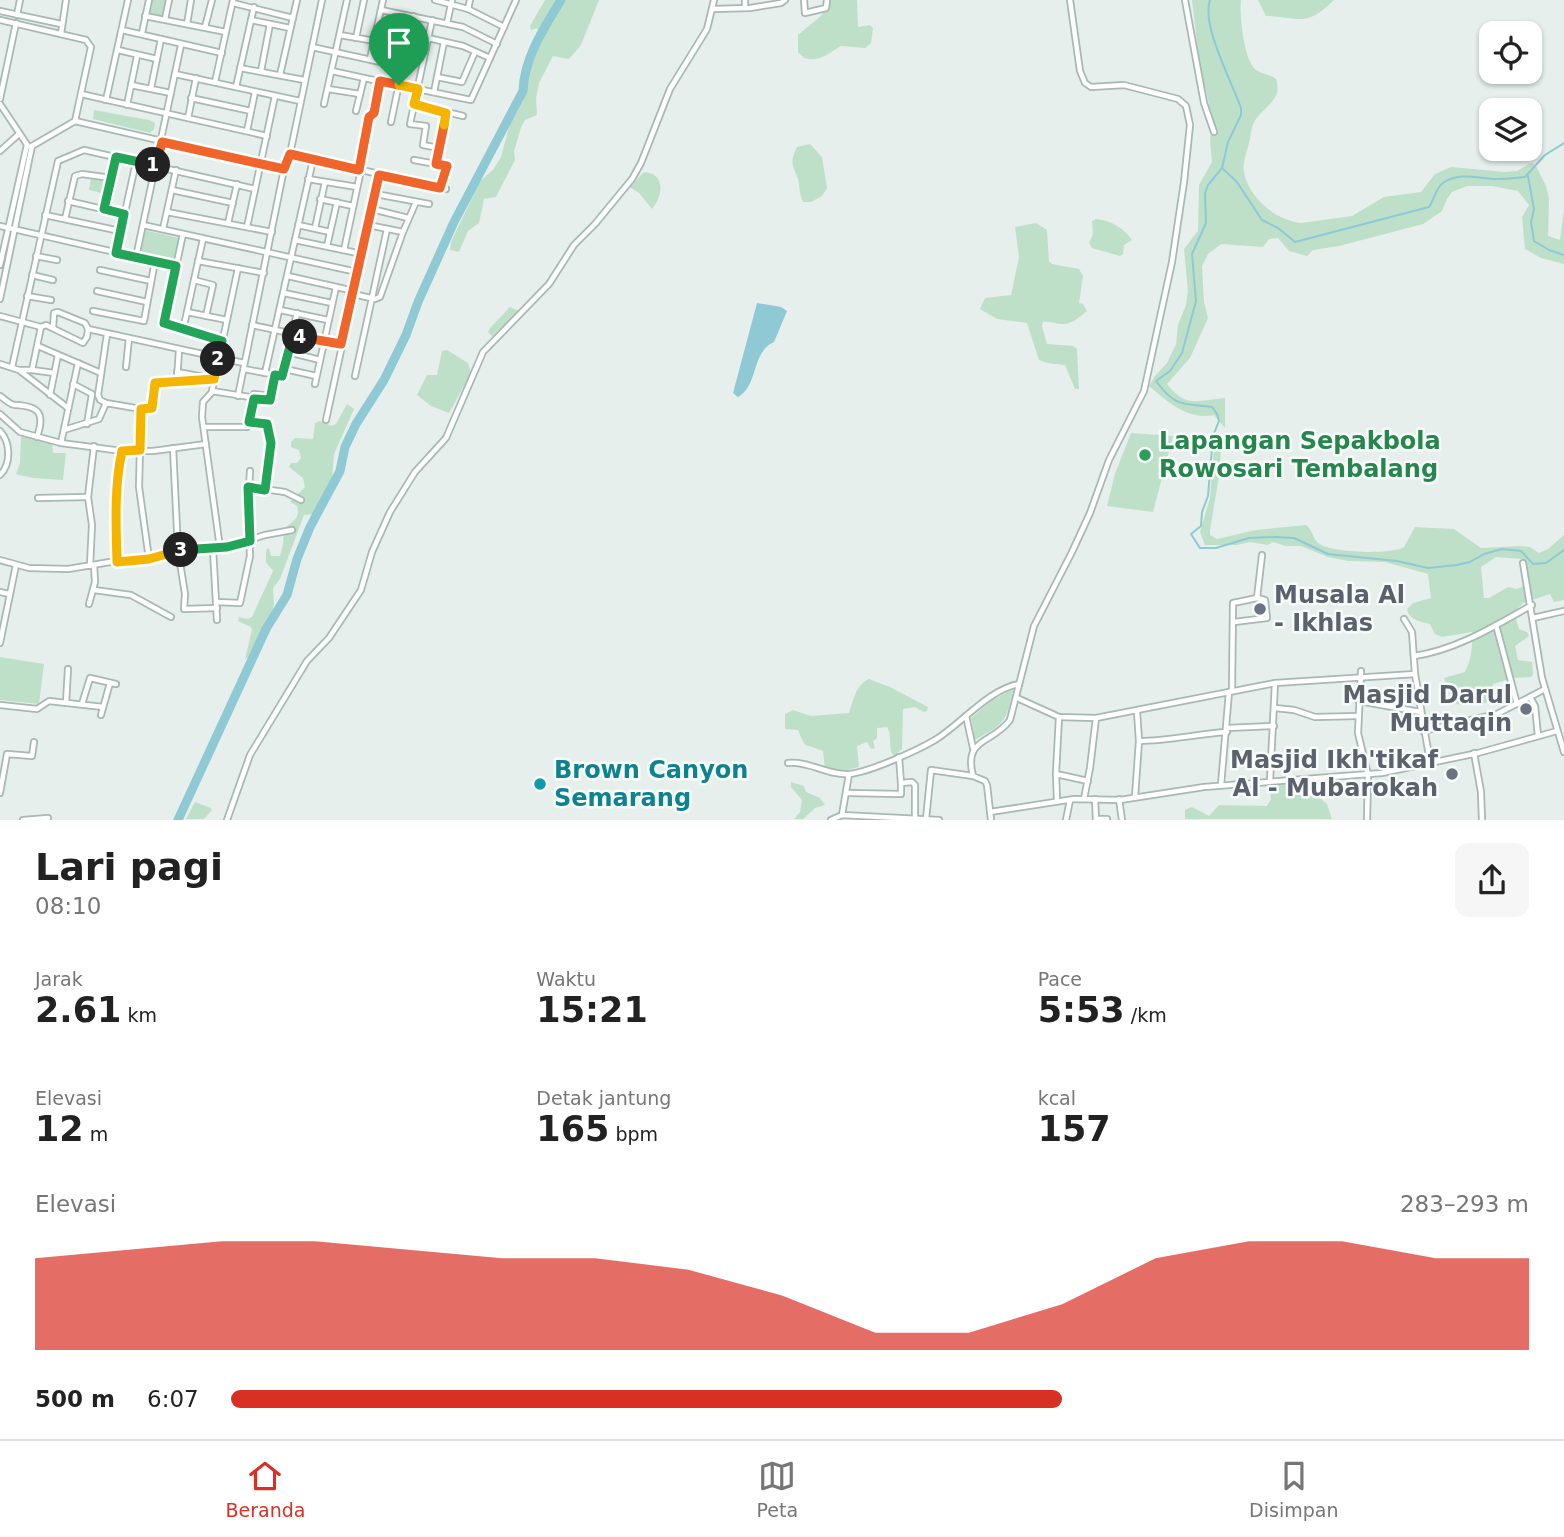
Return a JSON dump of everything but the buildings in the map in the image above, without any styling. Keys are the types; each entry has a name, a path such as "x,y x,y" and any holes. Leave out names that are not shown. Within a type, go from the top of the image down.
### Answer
{"street":[{"path":"17,15 20,0"},
{"path":"61,34 66,0"},
{"path":"106,100 128,0"},
{"path":"142,33 149,0"},
{"path":"165,19 169,0"},
{"path":"187,24 191,0"},
{"path":"205,27 212,0"},
{"path":"280,75 297,0"},
{"path":"238,396 284,169 290,154 322,0"},
{"path":"324,104 347,0"},
{"path":"356,38 364,0"},
{"path":"370,59 383,0"},
{"path":"435,0 452,2 504,27"},
{"path":"468,9 470,0"},
{"path":"332,71 471,100 516,0"},
{"path":"227,820 250,755 307,661 329,638 360,590 372,552 390,512 415,472 446,438 483,352 549,284 574,245 595,224 641,163 670,89 707,29 714,0"},
{"path":"745,0 745,8"},
{"path":"712,9 745,8 781,3 785,0"},
{"path":"804,0 805,13 822,11 826,8 827,0"},
{"path":"974,748 1008,723 1034,626 1072,552 1090,513 1109,460 1144,391 1172,262 1184,183 1190,125 1186,106 1178,99 1124,85 1091,87 1085,83 1080,71 1070,0"},
{"path":"1185,0 1204,103 1214,132"},
{"path":"215,82 233,1 293,18"},
{"path":"447,23 452,2"},
{"path":"236,87 254,7"},
{"path":"381,10 463,27 497,44"},
{"path":"0,12 61,24"},
{"path":"145,16 226,33"},
{"path":"391,122 413,16"},
{"path":"0,20 86,40 90,45 75,121"},
{"path":"251,20 290,28"},
{"path":"432,20 410,124 426,126 423,145 439,148"},
{"path":"0,99 16,23"},
{"path":"261,71 270,24"},
{"path":"122,30 222,53"},
{"path":"340,35 375,41"},
{"path":"428,38 463,46 490,58"},
{"path":"150,88 162,39"},
{"path":"434,93 444,42"},
{"path":"136,257 181,45"},
{"path":"312,47 403,66"},
{"path":"118,50 157,60"},
{"path":"437,77 461,82 475,52"},
{"path":"127,105 137,56"},
{"path":"240,68 305,80"},
{"path":"175,74 300,101"},
{"path":"188,118 196,78"},
{"path":"356,111 364,78"},
{"path":"344,250 369,117 374,113 380,81"},
{"path":"131,85 171,93"},
{"path":"328,89 360,94"},
{"path":"247,131 255,92"},
{"path":"81,94 267,136"},
{"path":"247,227 275,96"},
{"path":"191,98 251,111"},
{"path":"0,104 29,146 0,299"},
{"path":"414,104 463,116"},
{"path":"436,164 446,113"},
{"path":"0,123 8,117"},
{"path":"0,265 29,146 75,121 284,169"},
{"path":"0,151 19,134"},
{"path":"12,367 58,161 82,150 255,189"},
{"path":"290,154 443,188 447,166 414,160"},
{"path":"104,209 116,157"},
{"path":"265,373 313,160"},
{"path":"116,253 135,162"},
{"path":"163,229 176,170"},
{"path":"65,219 75,176 82,174 111,178"},
{"path":"326,420 379,175"},
{"path":"308,179 357,187"},
{"path":"315,228 325,182"},
{"path":"228,223 237,184"},
{"path":"172,190 233,203"},
{"path":"376,194 429,204"},
{"path":"320,199 353,206"},
{"path":"68,201 124,214"},
{"path":"327,246 337,202"},
{"path":"288,276 377,298 381,295 402,232 416,202"},
{"path":"372,209 408,218"},
{"path":"167,212 272,232"},
{"path":"45,215 120,231"},
{"path":"142,225 357,272"},
{"path":"298,225 330,232"},
{"path":"368,225 402,232"},
{"path":"0,226 176,266"},
{"path":"355,376 387,229"},
{"path":"183,234 164,322 222,341"},
{"path":"183,330 203,239"},
{"path":"295,240 362,254"},
{"path":"36,256 57,260"},
{"path":"93,311 144,321 155,261"},
{"path":"198,261 264,272"},
{"path":"220,548 203,402 213,391 213,379 238,268"},
{"path":"100,270 151,281"},
{"path":"32,275 53,280"},
{"path":"194,280 213,285 206,316"},
{"path":"315,384 336,287"},
{"path":"97,290 147,302"},
{"path":"284,293 332,303"},
{"path":"27,296 51,300"},
{"path":"280,310 328,320"},
{"path":"0,316 41,327 46,325 52,328 83,343 87,337 88,329 85,323 57,312 54,313 52,328"},
{"path":"187,312 227,320"},
{"path":"88,329 282,376 297,313"},
{"path":"252,326 341,344"},
{"path":"32,370 41,327"},
{"path":"87,424 101,373 107,334"},
{"path":"126,367 129,338"},
{"path":"38,346 101,373"},
{"path":"177,380 179,350"},
{"path":"289,352 320,360"},
{"path":"50,395 58,355"},
{"path":"61,443 78,363"},
{"path":"0,364 19,370 68,408"},
{"path":"285,369 316,376"},
{"path":"19,370 54,373"},
{"path":"177,372 213,379"},
{"path":"204,428 246,427 255,393 270,396 275,375"},
{"path":"74,384 106,403 141,409 152,408 155,383 213,379"},
{"path":"213,391 254,399"},
{"path":"0,396 11,405 28,405 40,415 42,421 37,437"},
{"path":"64,430 99,419 106,403"},
{"path":"141,409 139,487 149,559"},
{"path":"0,414 18,430 61,443 153,452 206,444"},
{"path":"249,422 266,423 271,433 265,490"},
{"path":"0,431 8,450 5,468 0,475"},
{"path":"89,604 94,590 92,525 88,497 94,446"},
{"path":"173,448 184,609 240,603 248,572 250,471"},
{"path":"117,562 115,500 122,451"},
{"path":"248,487 294,495 301,499"},
{"path":"38,498 88,497"},
{"path":"0,560 51,570 149,559 178,550 220,548 292,530"},
{"path":"213,549 218,620"},
{"path":"1257,598 1262,555"},
{"path":"1523,563 1545,689 1564,752"},
{"path":"0,643 16,565"},
{"path":"94,590 131,595 171,617"},
{"path":"0,592 9,594"},
{"path":"1221,785 1231,692 1233,602 1257,598 1265,600 1267,618 1234,622"},
{"path":"1414,656 1435,653 1532,605"},
{"path":"1533,618 1564,611"},
{"path":"1404,619 1412,629 1420,712 1430,762"},
{"path":"1496,625 1517,704"},
{"path":"66,703 68,669"},
{"path":"1361,671 1358,716 1360,745 1368,775 1367,820"},
{"path":"1017,697 1059,717 1096,718 1275,683 1415,674"},
{"path":"82,704 90,678 113,683 101,715"},
{"path":"1270,781 1275,683"},
{"path":"788,762 800,762 849,774 899,757 934,740 1004,688 1019,684"},
{"path":"1423,730 1483,718 1545,689"},
{"path":"1530,697 1535,706 1538,736"},
{"path":"1359,701 1420,712"},
{"path":"0,705 37,709 47,702 103,707"},
{"path":"1275,708 1294,710 1315,717 1358,716"},
{"path":"1135,797 1139,741 1137,711"},
{"path":"966,716 974,748 971,761 973,776"},
{"path":"1057,801 1059,717"},
{"path":"1084,799 1096,718"},
{"path":"1139,741 1177,740 1186,735 1274,726"},
{"path":"990,812 1057,801 1119,800 1221,785 1387,773 1557,732"},
{"path":"0,791 7,754 32,756 34,742"},
{"path":"1474,753 1481,792 1482,820"},
{"path":"848,793 901,794 899,757"},
{"path":"926,819 931,770 973,776 985,781 991,820"},
{"path":"842,815 848,793 849,774"},
{"path":"1056,774 1088,781"},
{"path":"901,783 912,782 915,785 915,818"},
{"path":"1095,799 1096,819 1107,819"},
{"path":"1066,820 1070,800"},
{"path":"1119,800 1122,820"},
{"path":"831,820 842,815 939,820"},
{"path":"23,820 48,818"}],"green space":[{"path":"152,0 168,0 164,17 149,13"},
{"path":"545,0 599,0 581,45 569,59 553,56 539,83 537,115 525,120 521,127 514,151 515,160 496,197 484,199 479,223 468,231 459,252 450,250 451,242 480,181 493,170 501,157 509,127 523,101 533,57 532,44 539,32 537,28 531,30 530,26"},
{"path":"831,0 857,0 858,27 870,25 873,28 871,43 865,48 841,46 819,58 804,58 798,52 798,35 821,16"},
{"path":"1192,0 1241,0 1242,26 1248,57 1256,70 1276,79 1277,92 1254,123 1244,160 1251,191 1273,212 1301,223 1352,216 1384,197 1421,192 1435,174 1451,167 1505,172 1517,171 1531,163 1535,164 1546,186 1549,199 1548,236 1560,240 1564,211 1564,264 1541,258 1525,249 1522,217 1529,205 1518,191 1492,186 1467,186 1452,192 1442,211 1423,224 1313,250 1307,256 1289,251 1278,238 1269,239 1263,247 1221,244 1208,254 1202,266 1204,302 1208,318 1190,358 1167,384 1187,400 1225,398 1225,428 1214,415 1195,415 1171,404 1149,386 1167,363 1176,344 1178,325 1188,291 1184,249 1198,231 1199,185 1212,162 1212,117 1200,66"},
{"path":"1258,0 1334,0 1316,14 1303,19 1266,16"},
{"path":"384,16 404,17 408,21 401,56 396,59 381,56 377,51"},
{"path":"94,110 149,120 155,123 154,129 150,133 93,119"},
{"path":"810,144 822,157 827,188 822,196 811,202 803,202 792,160 797,147"},
{"path":"644,172 651,173 659,181 660,192 652,209 639,193 630,187"},
{"path":"91,178 107,181 105,194 89,190"},
{"path":"1096,219 1116,225 1132,240 1124,245 1123,254 1120,256 1092,248 1089,243 1093,234 1092,221"},
{"path":"1036,223 1047,230 1049,261 1052,264 1079,269 1083,276 1079,303 1083,304 1087,311 1069,323 1043,322 1042,326 1047,344 1073,346 1077,349 1079,389 1075,389 1065,365 1039,360 1027,323 997,319 980,309 985,298 1011,295 1019,257 1015,227"},
{"path":"144,230 179,238 173,265 138,257"},
{"path":"510,307 519,311 492,336 488,332 490,328"},
{"path":"447,350 468,363 471,373 449,413 431,406 417,395 427,375 437,375 442,351"},
{"path":"347,404 354,409 334,454 332,481 313,514 304,515 280,579 273,588 271,618 251,656 245,659 252,630 238,621 239,617 252,617 273,571 266,562 266,550 269,548 271,556 280,556 284,529 298,514 297,506 290,502 305,487 303,478 289,467 301,458 299,450 291,447 291,442 295,438 313,439 315,423 320,421 332,426 336,424"},
{"name":"Lapangan Sepakbola Rowosari Tembalang","path":"1131,433 1173,436 1153,512 1107,506 1115,474"},
{"path":"1217,434 1221,437 1220,471 1210,535 1217,539 1256,530 1306,525 1318,543 1325,546 1347,551 1374,552 1404,547 1415,527 1454,529 1481,548 1521,546 1530,547 1539,553 1564,535 1564,600 1554,602 1550,594 1523,603 1514,612 1519,629 1527,632 1529,636 1515,646 1518,660 1532,662 1531,677 1513,678 1493,684 1490,701 1486,703 1465,705 1452,702 1444,678 1465,672 1471,653 1472,632 1442,637 1435,634 1430,624 1410,616 1407,609 1413,603 1431,598 1428,574 1385,562 1348,561 1328,557 1301,546 1286,546 1273,542 1268,545 1250,542 1237,545 1205,545 1200,532 1210,498","holes":["1496,557 1523,559 1528,584 1517,589 1508,587 1484,598 1481,567"]},
{"path":"21,436 52,442 53,453 66,453 63,480 16,474 20,463"},
{"path":"0,657 44,664 39,704 0,700"},
{"path":"869,679 928,707 927,711 915,707 903,709 902,749 894,756 887,727 877,728 877,738 873,741 875,748 871,749 867,742 857,746 859,767 842,771 825,769 823,751 806,745 798,730 785,729 785,714 793,710 811,716 849,713 858,689"},
{"path":"1013,689 1003,721 975,740 971,718 991,701"},
{"path":"1317,781 1318,796 1327,804 1332,819 1185,819 1185,810 1192,807 1209,816 1219,805 1267,806 1271,799 1270,783"},
{"path":"791,782 804,786 806,792 820,798 825,805 815,808 803,819 794,819 800,812 802,800 791,787"},
{"path":"195,802 212,810 204,819 186,819"}],"water":[{"path":"757,303 781,307 787,311 774,342 762,353 749,385 738,397 733,393"}],"waterway":[{"path":"178,820 266,629 287,595 310,527 340,471 345,447 384,380 406,335 454,222 523,91 527,67 536,44 561,0"},
{"path":"1210,0 1208,11 1213,38 1241,108 1241,115 1228,142 1222,168 1237,182 1262,220 1278,228 1295,242 1429,207 1440,185 1456,177 1525,177 1545,155 1564,143"},
{"path":"1222,168 1205,193 1206,223 1192,254 1196,301 1182,353 1170,371 1156,381 1169,396 1180,403 1212,407 1219,421 1213,436 1208,496 1202,512 1201,526 1191,534 1200,548 1216,548 1249,538 1294,538 1328,554 1397,561 1428,568 1470,562 1484,554 1502,549 1521,551 1533,564 1546,563 1564,550"},
{"path":"1528,176 1534,209 1531,222 1534,241 1564,255"}],"place":[{"name":"Lapangan Sepakbola Rowosari Tembalang","path":"1145,455"},
{"name":"Musala Al - Ikhlas","path":"1260,609"},
{"name":"Masjid Darul Muttaqin","path":"1526,709"},
{"name":"Masjid Ikh'tikaf Al - Mubarokah","path":"1452,774"},
{"name":"Brown Canyon Semarang","path":"540,784"}],"route":[{"path":"380,81 399,85 418,89 414,104 446,113 436,164 447,167 440,188 379,175 341,344 293,335 285,369 282,376 275,375 270,400 254,399 249,422 266,423 271,433 271,443 265,490 248,487 250,541 213,549 178,550 149,559 117,562 115,500 118,468 122,451 140,450 141,409 152,408 156,383 214,379 222,341 164,323 176,266 116,253 124,214 104,209 116,157 156,166 162,142 284,169 290,154 359,170 369,117 374,113 380,81"}]}
